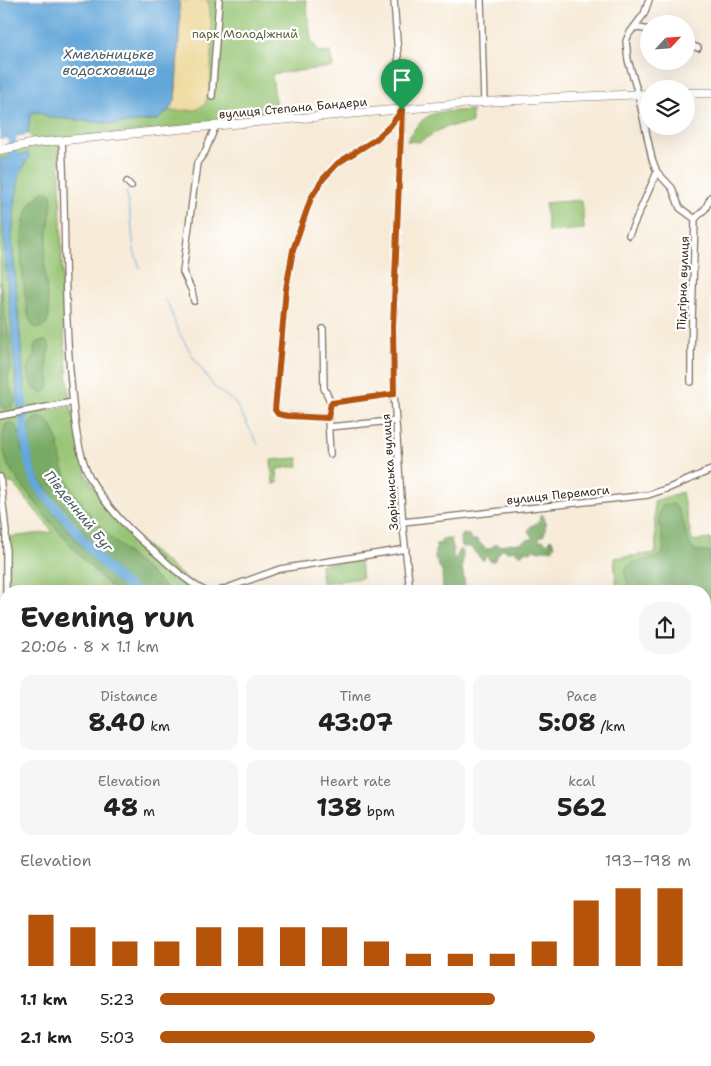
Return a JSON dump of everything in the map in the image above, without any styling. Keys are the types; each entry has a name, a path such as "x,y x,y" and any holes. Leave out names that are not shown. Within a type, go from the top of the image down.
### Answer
{"main road":[{"path":"695,93 711,93"},
{"name":"вулиця Степана Бандери","path":"0,150 35,143 216,125 484,102 638,94"}],"street":[{"path":"212,96 219,0"},
{"name":"Зарічанська вулиця","path":"394,0 402,110 393,327 394,394 409,585"},
{"path":"481,0 484,102"},
{"name":"Підгірна вулиця","path":"649,0 644,14 626,41 626,48 652,159 657,172 672,188 680,208 695,219 691,353 692,382"},
{"path":"634,27 640,28"},
{"path":"328,418 288,416 278,414 275,410 286,289 293,250 311,198 323,179 338,163 376,139 390,126 402,110"},
{"path":"194,302 192,291 183,272 198,162 205,152 216,125"},
{"path":"62,140 66,335 80,450 89,476 102,496 143,542 196,585"},
{"path":"629,235 657,172"},
{"path":"695,219 705,209 711,197"},
{"path":"323,329 324,388 331,403 328,418 330,454"},
{"path":"331,403 394,394"},
{"path":"0,416 73,402"},
{"path":"329,427 392,421"},
{"name":"вулиця Перемоги","path":"403,522 648,495 711,470"},
{"path":"0,477 6,585"},
{"path":"235,585 280,569 406,548"}],"green space":[{"name":"парк Молодіжний","path":"207,0 306,0 311,40 320,53 330,52 333,67 272,74 277,118 35,141 28,134 30,115 34,112 48,117 115,124 158,120 167,111 195,110 210,89 212,33"},
{"path":"472,110 472,123 445,127 419,142 407,141 420,122 427,117 441,112"},
{"path":"59,143 64,335 70,401 0,414 0,152"},
{"path":"48,190 51,193 52,203 44,259 49,317 46,325 39,328 34,327 27,310 21,244 27,211 35,198"},
{"path":"582,200 584,229 548,232 545,203"},
{"path":"0,282 10,342 11,366 8,378 15,401 13,406 7,409 2,408 0,405"},
{"path":"46,341 50,347 47,362 50,383 47,390 42,393 32,384 27,370 34,355 35,344"},
{"path":"71,405 87,477 133,535 194,585 9,585 8,537 53,532 13,483 3,484 0,459 0,418"},
{"path":"37,417 45,418 50,424 56,436 66,477 86,510 111,537 163,585 132,585 121,577 102,557 75,520 45,487 37,475 30,445 30,423"},
{"path":"11,422 17,427 21,436 21,447 26,464 40,496 79,543 112,578 122,585 109,585 95,572 60,533 15,475 8,465 3,444 3,433 6,424"},
{"path":"298,458 299,466 277,469 278,483 273,484 271,460"},
{"path":"682,492 692,541 711,539 711,585 616,585 614,558 656,553 654,501"},
{"path":"674,504 678,509 692,549 711,552 711,585 628,585 624,572 627,567 636,562 662,555 663,542 659,516 663,505"},
{"path":"542,514 546,527 544,535 539,538 539,542 543,540 548,544 551,539 555,545 552,550 539,551 534,549 531,552 524,551 522,554 518,554 513,550 507,552 504,549 501,550 494,561 490,561 487,556 482,560 470,547 463,547 461,545 460,537 463,534 469,535 472,540 477,540 486,549 496,544 501,546 532,539 533,537 528,531 531,526 539,522"},
{"path":"442,539 451,539 454,559 461,549 463,553 462,567 465,585 443,585 442,572 435,558 435,550 437,549 435,545 438,543 441,545"},
{"path":"360,559 362,578 322,583 320,565"}],"sand":[{"path":"179,0 207,0 211,21 212,47 210,89 205,104 195,110 167,111 175,100 180,20"}],"water":[{"name":"Хмельницьке водосховище","path":"0,0 179,0 180,20 175,100 171,108 158,120 115,124 48,117 34,112 30,115 28,134 0,139"},
{"path":"28,153 29,157 20,174 12,239 26,406 18,407 3,233 0,159"}],"waterway":[{"name":"Південний Буг","path":"11,126 14,168"},
{"path":"126,191 134,250 140,268"},
{"path":"165,300 178,331 197,363 214,387 237,406 258,444"},
{"name":"Південний Буг","path":"22,395 26,450 32,475 45,495 99,558 126,585"}],"route":[{"path":"402,110 393,327 394,394 376,395 331,403 328,418 282,416 275,410 286,289 293,250 311,198 323,179 338,163 376,139 394,122 402,110"}]}
